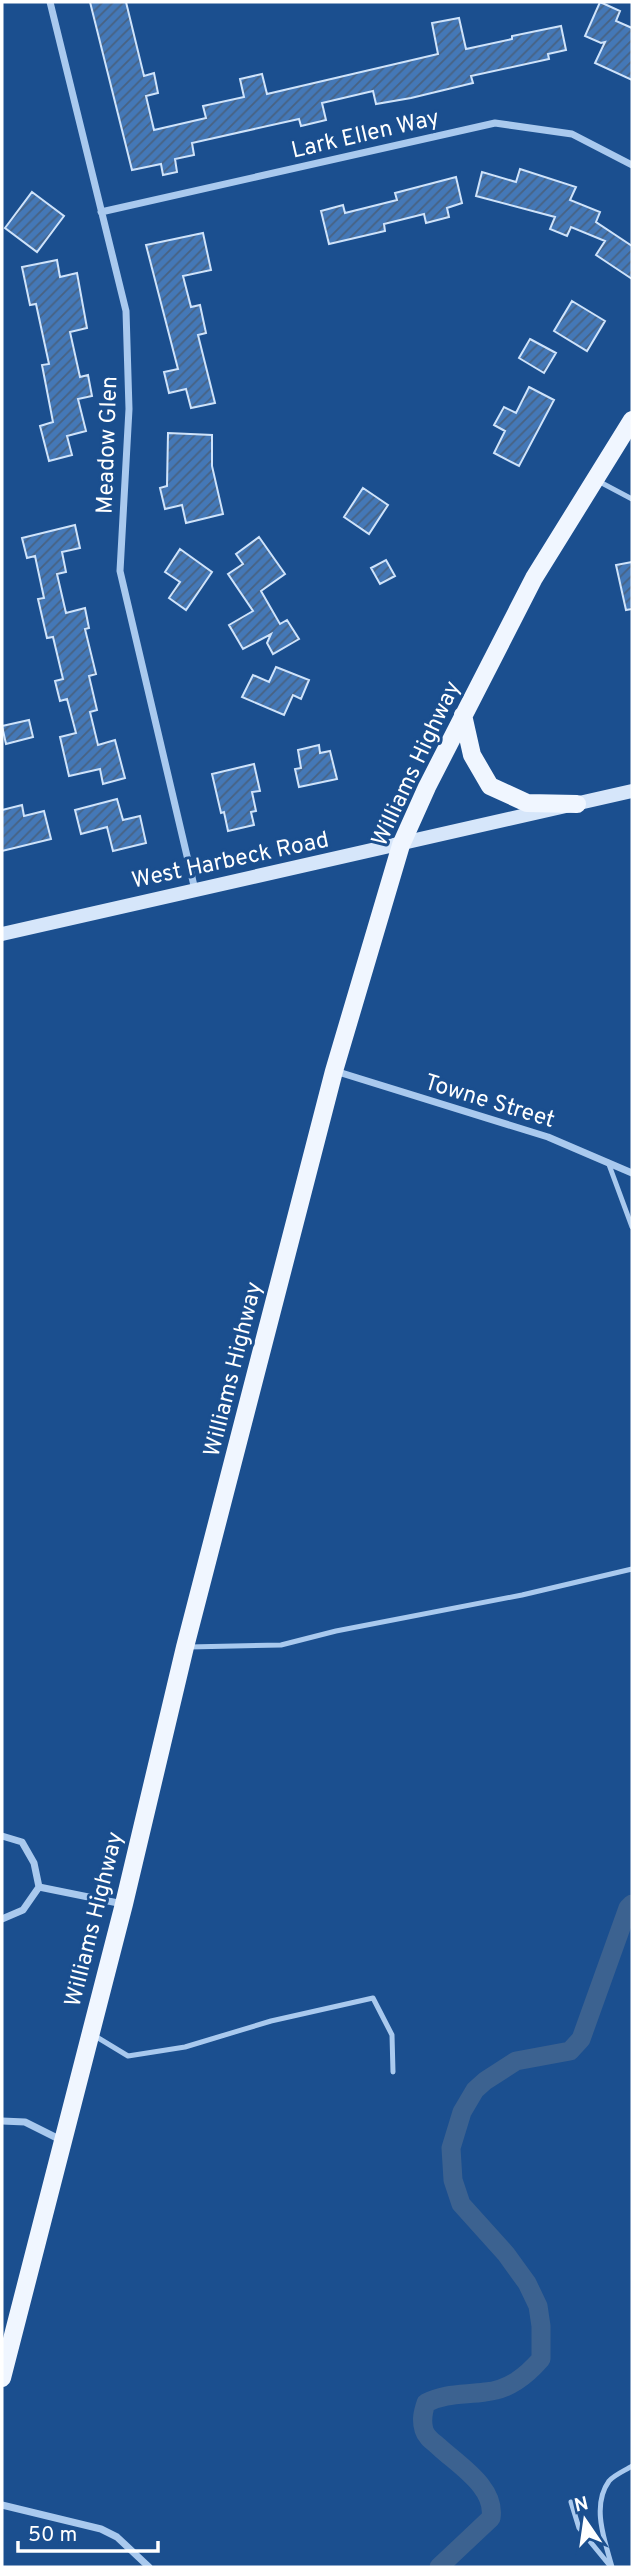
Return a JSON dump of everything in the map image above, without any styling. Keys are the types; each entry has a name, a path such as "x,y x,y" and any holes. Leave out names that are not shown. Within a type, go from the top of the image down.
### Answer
{"main road":[{"name":"Williams Highway","path":"2,2378 124,1904 185,1647 334,1071 401,845 463,715 534,578 632,420"},
{"path":"463,715 472,755 490,786 527,803 577,804"}],"street":[{"name":"Meadow Glen","path":"50,2 126,311 129,408 120,571 195,890"},
{"name":"Lark Ellen Way","path":"101,212 495,123 572,134 632,165"},
{"name":"West Harbeck Road","path":"2,934 632,791"},
{"name":"Towne Street","path":"334,1071 548,1137 632,1173"},
{"path":"2,1836 22,1842 34,1863 39,1887 23,1910 2,1919"},
{"path":"39,1887 124,1904"},
{"path":"2,2121 25,2122 62,2141"},
{"path":"2,2505 100,2529 117,2537 149,2567"}],"lane":[{"path":"595,480 632,499"},
{"path":"608,1162 632,1227"},
{"path":"185,1647 281,1645 336,1631 522,1595 632,1569"},
{"path":"89,2032 128,2056 185,2047 271,2021 373,1998 391,2035 393,2072"},
{"path":"612,2567 604,2538 600,2505 610,2480 632,2466"},
{"path":"571,2502 579,2528 612,2567"}],"building":[{"path":"90,2 126,2 144,76 154,73 158,93 146,96 154,130 206,118 203,106 244,97 240,79 262,74 267,94 438,54 432,23 459,18 466,49 561,26 566,50 548,54 549,59 471,76 473,83 411,98 376,104 373,91 322,103 326,120 301,126 299,119 192,143 194,155 175,159 177,172 163,175 161,164 132,170"},
{"path":"600,2 620,11 616,21 632,28 632,80 595,63 605,42 601,43 585,36"},
{"path":"520,169 576,187 570,200 600,212 596,222 632,246 632,279 596,255 605,241 571,227 567,236 550,229 555,217 476,196 482,172 516,182"},
{"path":"456,177 462,203 447,208 449,217 426,223 424,214 384,224 385,231 329,244 321,211 343,205 345,213 397,200 395,193"},
{"path":"32,192 64,216 37,252 5,228"},
{"path":"203,233 211,270 183,276 191,307 200,305 206,333 198,335 215,403 191,408 186,389 169,393 164,372 178,369 146,245"},
{"path":"57,260 60,277 77,273 87,328 70,332 80,377 88,375 92,396 78,399 86,431 67,436 72,455 49,461 40,426 53,422 42,365 49,364 36,304 30,305 22,267"},
{"path":"572,301 605,321 587,351 554,331"},
{"path":"530,339 556,353 544,373 519,358"},
{"path":"529,387 554,400 519,466 494,453 505,431 494,425 504,407 516,413"},
{"path":"168,433 212,435 212,466 223,514 186,523 182,505 165,509 160,488 167,486"},
{"path":"363,488 388,505 369,534 344,517"},
{"path":"75,525 80,548 62,552 66,572 57,574 66,613 85,608 89,628 85,629 96,674 89,676 97,710 90,712 98,745 115,740 125,778 103,784 100,769 69,776 60,737 76,733 67,699 60,701 55,681 63,679 53,637 47,638 38,599 44,598 35,556 27,558 22,538"},
{"path":"259,537 285,574 261,591 280,624 287,620 299,639 273,654 267,643 271,634 243,649 229,625 253,611 228,574 243,564 236,554"},
{"path":"180,549 212,572 186,610 169,598 180,582 165,572"},
{"path":"386,560 395,576 380,584 371,568"},
{"path":"632,562 632,609 626,610 616,565"},
{"path":"276,667 309,680 301,699 293,695 284,715 242,697 253,675 269,682"},
{"path":"29,720 33,737 6,744 2,726"},
{"path":"319,745 320,753 330,751 337,779 299,787 295,769 301,768 298,750"},
{"path":"254,764 260,791 252,792 256,811 251,812 254,825 228,831 212,774"},
{"path":"117,799 123,820 140,816 146,843 113,851 107,827 81,834 75,810"},
{"path":"22,805 24,816 44,811 51,839 2,851 2,810"}],"waterway":[{"path":"439,2567 491,2518 491,2507 488,2496 474,2478 426,2435 423,2426 426,2403 447,2396 502,2388 523,2376 541,2359 538,2306 527,2283 506,2254 461,2204 453,2180 451,2148 462,2112 475,2090 485,2081 516,2061 570,2051 581,2039 628,1908 632,1904"}]}
